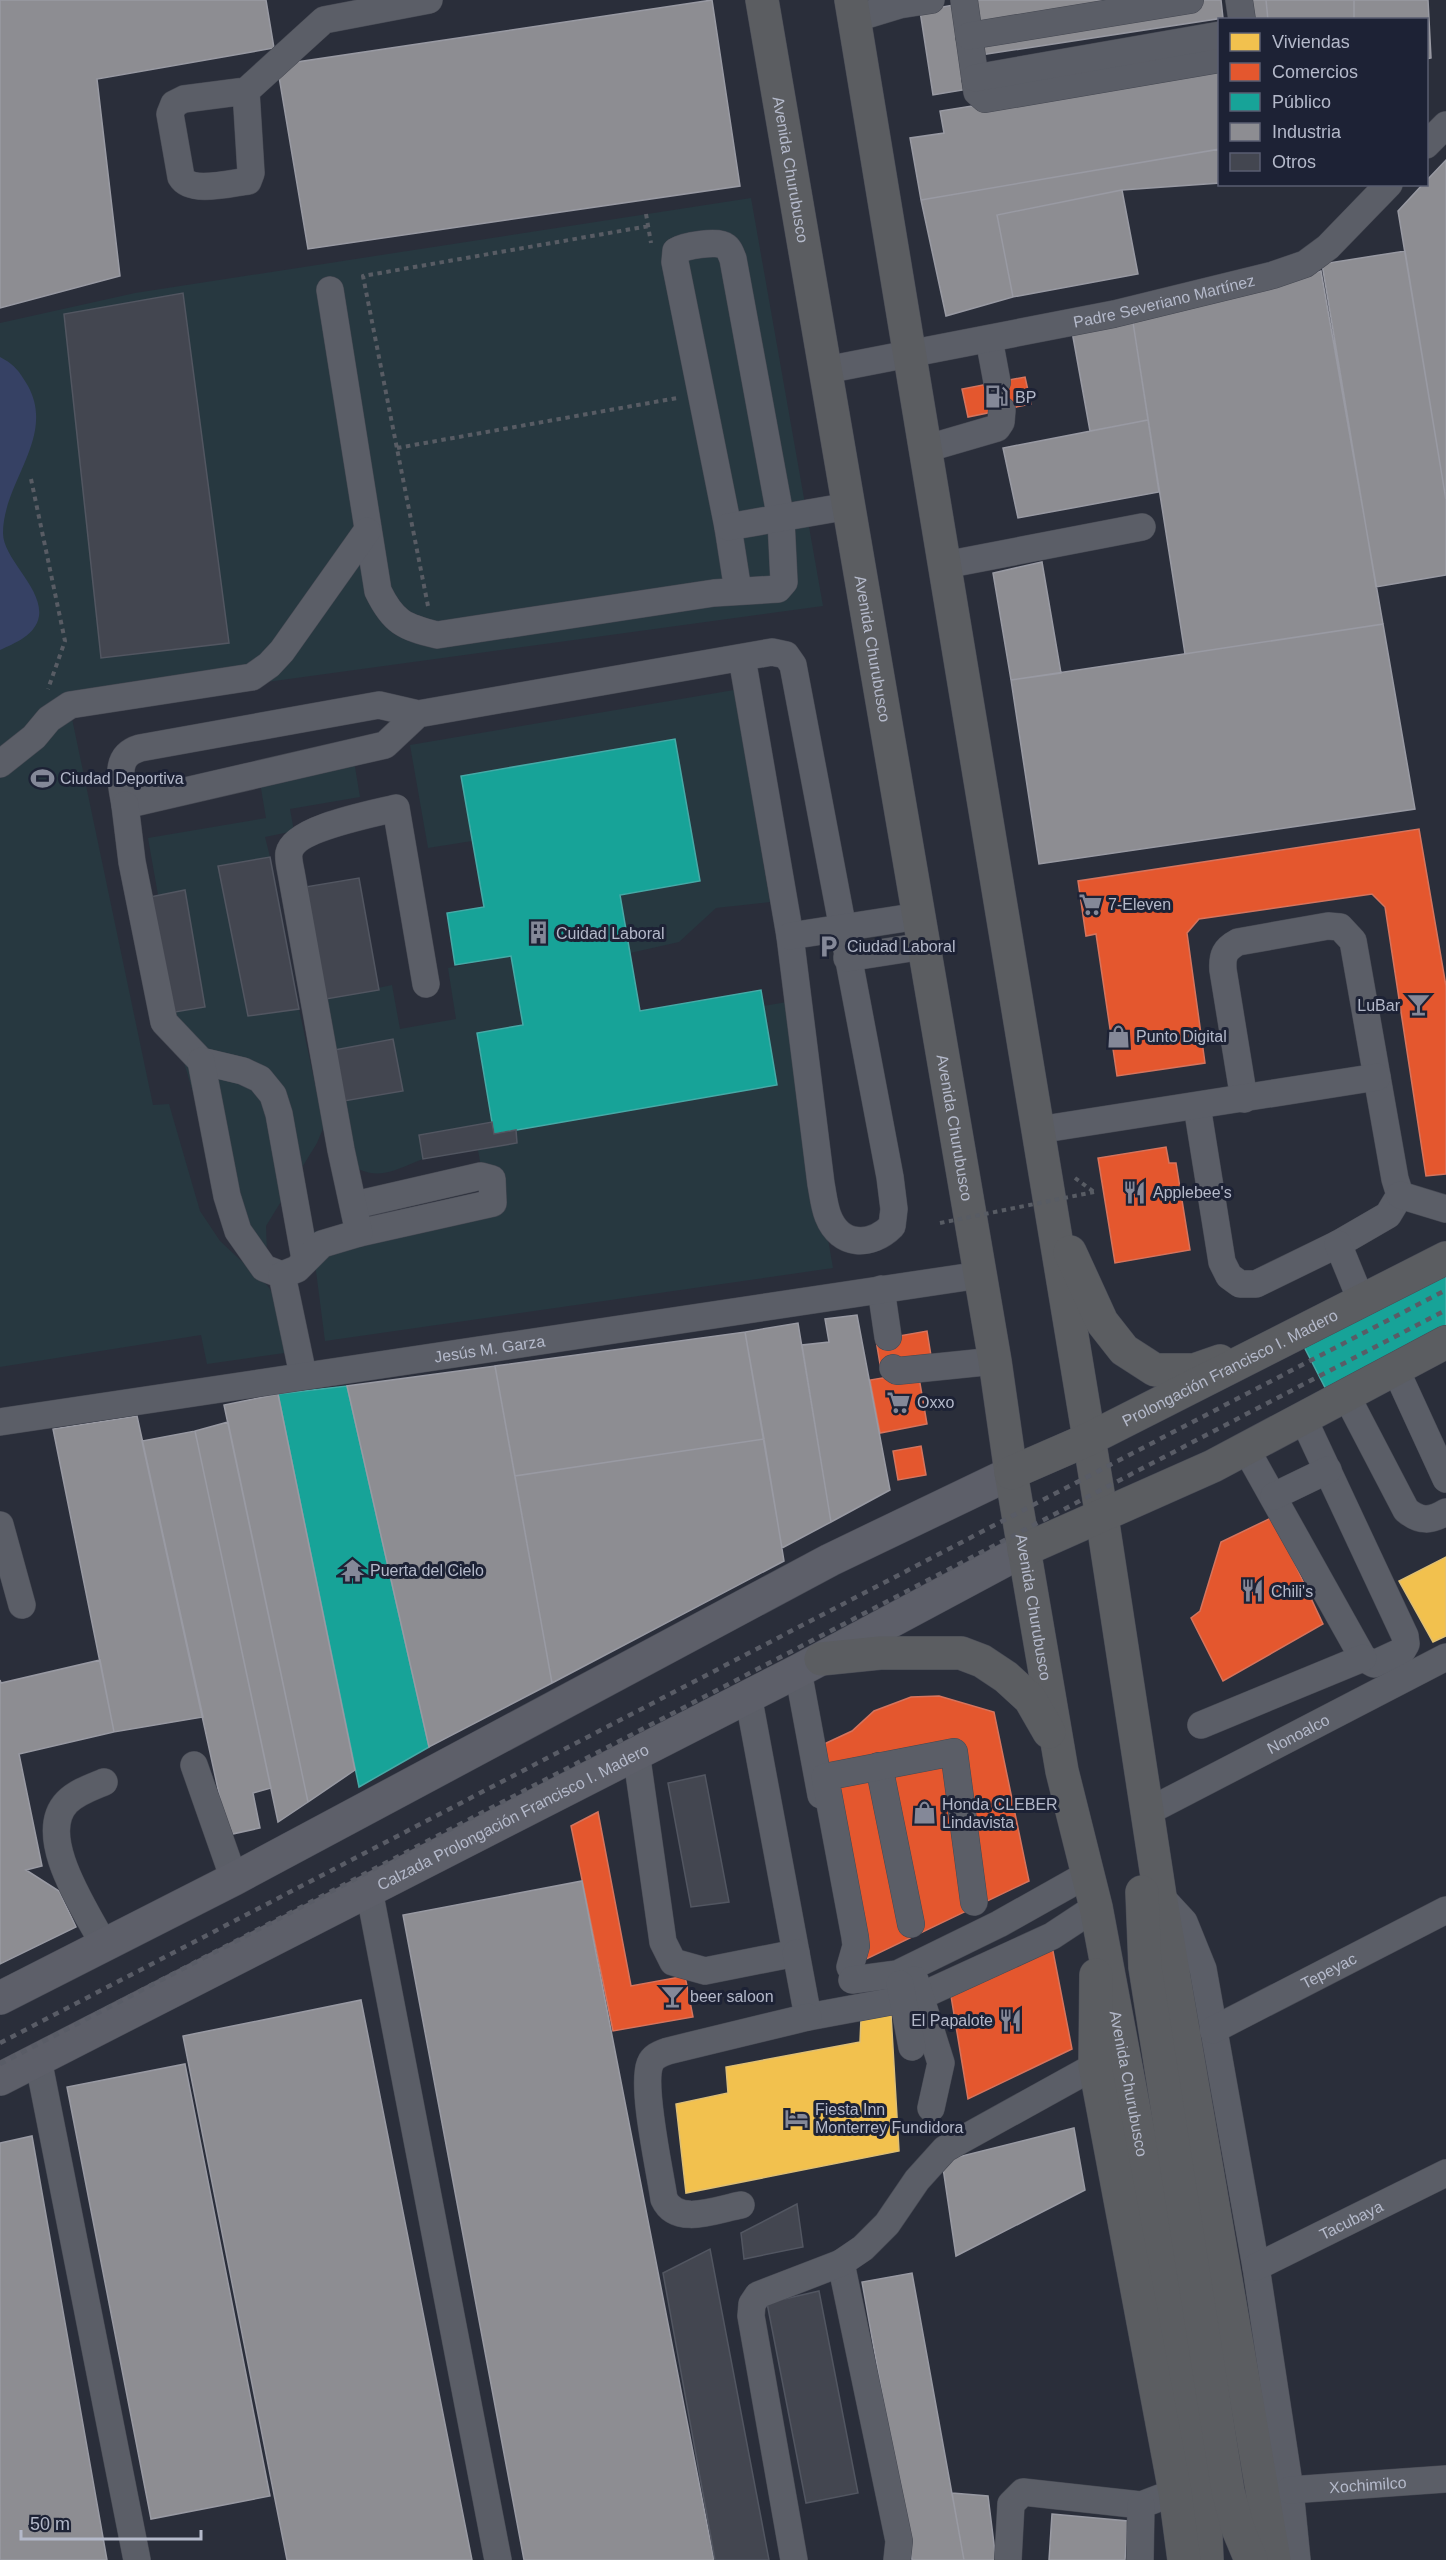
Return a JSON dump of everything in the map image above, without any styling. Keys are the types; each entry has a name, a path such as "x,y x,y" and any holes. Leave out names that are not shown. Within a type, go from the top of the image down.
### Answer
{"highway":[{"name":"Avenida Churubusco","path":"762,0 995,1361 1011,1473 1062,1771 1097,1915 1161,2253 1185,2420 1206,2535 1207,2560"},
{"path":"852,10 1053,1215 1151,1827 1160,1896 1274,2560"},
{"path":"1053,1215 1102,1322 1124,1350 1155,1370 1194,1370 1284,1340"},
{"name":"Prolongación Francisco I. Madero","path":"1011,1473 1089,1439 1446,1257"},
{"path":"1024,1550 1102,1517 1246,1449 1446,1342"},
{"path":"809,1665 925,1652 961,1653 982,1661 1006,1677 1030,1699 1047,1726 1062,1771"},
{"path":"1151,1827 1141,1905 1145,1967 1228,2491 1238,2529 1251,2560"},
{"path":"1097,1915 1095,2066 1175,2492 1184,2560"}],"main road":[{"path":"0,1998 234,1879 830,1560 1011,1473"},
{"name":"Calzada Prolongación Francisco I. Madero","path":"0,2079 809,1665 1024,1550"}],"street":[{"path":"246,91 322,10 429,0"},
{"path":"852,10 931,0"},
{"path":"964,0 977,92 985,99 1218,59"},
{"path":"969,36 1190,0"},
{"path":"1239,0 1242,18"},
{"path":"975,78 1218,35"},
{"path":"1428,143 1446,125"},
{"name":"Padre Severiano Martínez","path":"826,370 1126,311 1273,275 1305,264 1328,247 1387,186"},
{"path":"330,290 378,591 389,612 409,628 437,635 738,591 778,589 784,582 781,520 733,259 727,246 721,243 684,246 676,251 675,262 728,527 738,591"},
{"path":"989,339 997,382"},
{"path":"925,449 997,428 1001,422 1002,410"},
{"path":"728,527 781,520 849,506"},
{"path":"945,565 1142,527"},
{"path":"0,764 34,737 49,719 70,705 252,677 269,665 282,651 367,531"},
{"path":"355,1205 481,1176 492,1179 493,1203 359,1233 322,1244 297,1269 282,1275 264,1268 238,1231 226,1196 201,1061 164,1022 132,862 120,770 122,759 129,751 140,748 379,705 418,714 772,652 786,655 793,665 890,1177 894,1209 892,1226 879,1238 856,1241 839,1233 828,1216 821,1184 790,936 742,658"},
{"path":"124,805 385,745 418,714"},
{"path":"359,1233 355,1205 341,1150 291,872 289,853 297,840 314,831 396,808 426,984"},
{"path":"790,936 841,926 922,931"},
{"path":"1197,1106 1222,1262 1229,1276 1240,1284 1256,1284 1338,1244 1388,1215 1400,1195 1395,1179 1353,941 1340,927 1328,926 1238,942 1227,948 1222,957 1244,1099"},
{"path":"847,958 922,931"},
{"path":"201,1061 243,1071 260,1079 273,1095 279,1114 305,1259"},
{"path":"1038,1130 1377,1077"},
{"path":"1400,1195 1446,1209"},
{"path":"1338,1244 1361,1300"},
{"path":"282,1275 303,1375"},
{"name":"Jesús M. Garza","path":"0,1422 980,1275"},
{"path":"881,1289 888,1337"},
{"path":"893,1368 897,1371 995,1361"},
{"path":"1395,1368 1446,1479"},
{"path":"1346,1395 1406,1510 1414,1517 1425,1521 1446,1512"},
{"path":"1246,1449 1363,1658 1369,1664 1379,1663 1402,1651 1406,1641 1303,1418"},
{"path":"1274,1496 1328,1470"},
{"path":"0,1525 22,1605"},
{"name":"Nonoalco","path":"1151,1827 1446,1657"},
{"path":"1201,1725 1363,1658"},
{"path":"809,1665 856,2009"},
{"path":"748,1695 808,2017"},
{"path":"636,1752 663,1942 673,1962 705,1971 796,1953"},
{"path":"851,1974 856,1946 855,1937 825,1777 954,1752 974,1902"},
{"path":"194,1765 234,1879"},
{"path":"879,1766 911,1924"},
{"path":"104,1782 67,1802 58,1816 57,1834 62,1866 104,1945"},
{"path":"851,1974 904,1971 999,1924 1088,1874"},
{"path":"369,1890 498,2560"},
{"path":"1160,1896 1184,1922 1194,1941 1203,1969 1256,2267 1290,2490 1297,2560"},
{"name":"Tepeyac","path":"1213,2030 1446,1910"},
{"path":"741,2205 689,2215 678,2213 668,2207 664,2199 647,2077 650,2063 656,2056 668,2051 808,2017 913,1999 1097,1915"},
{"path":"999,1924 1015,1952"},
{"path":"904,1971 913,1999 940,2063 931,2108"},
{"path":"912,2047 913,1999"},
{"path":"663,2095 662,2065 668,2051"},
{"path":"38,2059 136,2560"},
{"path":"794,2560 751,2309 758,2295 841,2263 881,2230 917,2180 945,2149 1095,2066"},
{"name":"Tacubaya","path":"1256,2267 1446,2173"},
{"path":"841,2263 899,2541 897,2560"},
{"name":"Xochimilco","path":"1290,2490 1446,2479"},
{"path":"1008,2560 1011,2504 1023,2492 1141,2505 1175,2492"},
{"path":"1140,2560 1141,2505"}],"path":[{"path":"646,214 652,249"},
{"path":"428,608 363,276 648,226"},
{"path":"676,387 681,410"},
{"path":"397,448 678,398"},
{"path":"31,479 65,641 48,691"},
{"path":"940,1223 1094,1192"}],"shaded area":[{"name":"Ciudad Deportiva","path":"751,198 823,606 70,709 153,1105 169,1104 200,1211 220,1241 267,1285 283,1308 292,1352 207,1364 201,1335 0,1367 0,323 135,293"},
{"path":"734,690 770,902 716,908 679,942 630,953 620,895 700,881 675,739 462,776 472,841 428,848 410,745"},
{"path":"354,761 360,797 290,809 294,831 265,837 270,857 218,866 248,1016 299,1009 324,1126 317,1143 266,1226 267,1253 245,1217 208,1142 169,1013 205,1007 185,890 158,895 148,838 266,818 259,777"},
{"path":"511,956 523,1025 477,1034 492,1122 419,1135 423,1159 398,1169 376,1173 358,1169 326,999 392,985 400,1029 456,1019 448,968"},
{"path":"787,1002 833,1268 325,1341 311,1232 487,1201 478,1150 517,1143 516,1130 763,1006"}],"water":[{"path":"0,357 19,372 28,386 35,405 36,423 32,441 5,514 3,533 9,553 35,595 39,605 39,616 37,623 29,633 0,650"}],"building: Viviendas":[{"path":"1446,1557 1446,1636 1433,1642 1399,1581"},
{"path":"891,2014 899,2151 686,2193 676,2104 728,2093 726,2067 860,2042 861,2019"}],"building: Comercios":[{"name":"BP","path":"1025,377 1031,404 968,417 962,389"},
{"path":"1419,829 1446,986 1446,1174 1426,1176 1385,907 1372,894 1199,919 1187,933 1205,1063 1117,1076 1096,934 1086,936 1078,881"},
{"path":"1166,1147 1169,1163 1176,1163 1190,1250 1115,1263 1098,1158"},
{"name":"Oxxo","path":"927,1331 932,1362 881,1370 876,1340"},
{"name":"Oxxo","path":"918,1372 927,1424 880,1433 870,1380"},
{"name":"Oxxo","path":"921,1446 926,1475 898,1480 893,1451"},
{"path":"1273,1517 1323,1624 1223,1681 1191,1618 1200,1611 1221,1542"},
{"name":"Honda CLEBER Lindavista","path":"939,1696 994,1712 1029,1881 858,1963 822,1745 852,1731 874,1711 911,1697"},
{"path":"598,1812 631,1986 685,1976 693,2017 613,2031 571,1826"},
{"name":"El Papalote","path":"1051,1941 1072,2049 968,2099 950,1990"}],"building: Público":[{"name":"Cuidad Laboral","path":"675,739 700,881 620,895 640,1011 761,990 777,1085 494,1134 477,1033 523,1025 511,956 455,965 447,913 484,907 461,776"},
{"path":"1446,1253 1446,1349 1335,1407 1296,1331"},
{"name":"Puerta del Cielo","path":"347,1386 429,1747 359,1787 278,1394"}],"building: Industria":[{"path":"0,0 266,0 274,48 97,79 120,276 0,308"},
{"path":"712,0 740,186 308,249 277,65"},
{"path":"974,0 1169,0 978,31"},
{"path":"1200,0 1221,0 1223,18 981,55 977,39"},
{"path":"1248,0 1266,0 1268,18 1251,18"},
{"path":"1266,0 1354,0 1354,18 1268,18"},
{"path":"1354,0 1428,0 1431,58 1428,59 1428,18 1354,18"},
{"path":"953,5 969,89 933,95 920,11"},
{"path":"1218,67 1218,149 921,200 910,138 944,133 940,111"},
{"path":"1218,149 1218,183 1122,190 997,215 1013,297 946,316 921,200"},
{"path":"1446,160 1446,500 1398,211 1421,186 1428,186 1428,179"},
{"path":"1122,190 1138,274 1013,297 997,215"},
{"path":"1405,251 1446,500 1446,575 1376,587 1322,264"},
{"path":"1321,271 1383,624 1185,654 1132,316"},
{"path":"1132,316 1148,420 1090,431 1071,326"},
{"path":"1148,420 1159,492 1018,518 1003,448"},
{"path":"1042,562 1061,673 1011,680 993,573"},
{"path":"1383,624 1415,809 1039,864 1011,680"},
{"path":"857,1315 890,1490 831,1522 802,1345 829,1342 825,1319"},
{"path":"798,1323 831,1522 782,1548 745,1332"},
{"path":"745,1332 764,1439 515,1476 495,1366"},
{"path":"495,1366 552,1683 429,1747 347,1386"},
{"path":"278,1394 355,1770 308,1802 224,1405"},
{"path":"137,1416 203,1717 114,1732 53,1429"},
{"path":"228,1422 308,1802 278,1822 195,1431"},
{"path":"195,1431 271,1788 253,1793 260,1828 228,1835 142,1441"},
{"path":"764,1439 784,1561 552,1683 515,1476"},
{"path":"100,1660 114,1732 19,1754 42,1866 26,1870 59,1891 76,1927 0,1964 0,1680 1,1683"},
{"path":"582,1881 714,2560 524,2560 403,1915"},
{"path":"361,2000 472,2560 287,2560 183,2036"},
{"path":"185,2064 270,2496 151,2519 67,2087"},
{"path":"1074,2128 1085,2190 956,2256 942,2161"},
{"path":"32,2136 107,2560 0,2560 0,2143"},
{"path":"912,2273 964,2560 912,2560 862,2282"},
{"path":"952,2493 988,2496 996,2560 964,2560"},
{"path":"1052,2514 1128,2521 1125,2560 1049,2560"}],"building: Otros":[{"path":"183,293 229,643 101,658 64,314"},
{"path":"270,857 299,1009 248,1016 218,866"},
{"path":"359,878 379,990 326,999 305,887"},
{"path":"185,890 205,1007 169,1013 145,898"},
{"path":"393,1039 403,1091 344,1101 334,1050"},
{"path":"492,1122 494,1134 516,1130 517,1143 423,1159 419,1135"},
{"path":"705,1775 729,1902 691,1907 668,1783"},
{"path":"797,2204 803,2247 744,2259 741,2233"},
{"path":"710,2249 769,2560 715,2560 663,2273"},
{"path":"819,2291 858,2493 806,2503 767,2303"}],"railway":[{"path":"0,2043 1446,1290"},
{"path":"0,2064 1446,1310"}],"place":[{"name":"BP","path":"997,397"},
{"name":"Ciudad Deportiva","path":"42,778"},
{"name":"7-Eleven","path":"1090,904"},
{"name":"Cuidad Laboral","path":"538,933"},
{"name":"Ciudad Laboral","path":"829,946"},
{"name":"LuBar","path":"1418,1005"},
{"name":"Punto Digital","path":"1118,1036"},
{"name":"Applebee's","path":"1135,1192"},
{"name":"Oxxo","path":"899,1402"},
{"name":"Puerta del Cielo","path":"352,1570"},
{"name":"Chili's","path":"1253,1591"},
{"name":"Honda CLEBER Lindavista","path":"924,1813"},
{"name":"beer saloon","path":"672,1996"},
{"name":"El Papalote","path":"1011,2020"},
{"name":"Fiesta Inn Monterrey Fundidora","path":"797,2118"}]}
